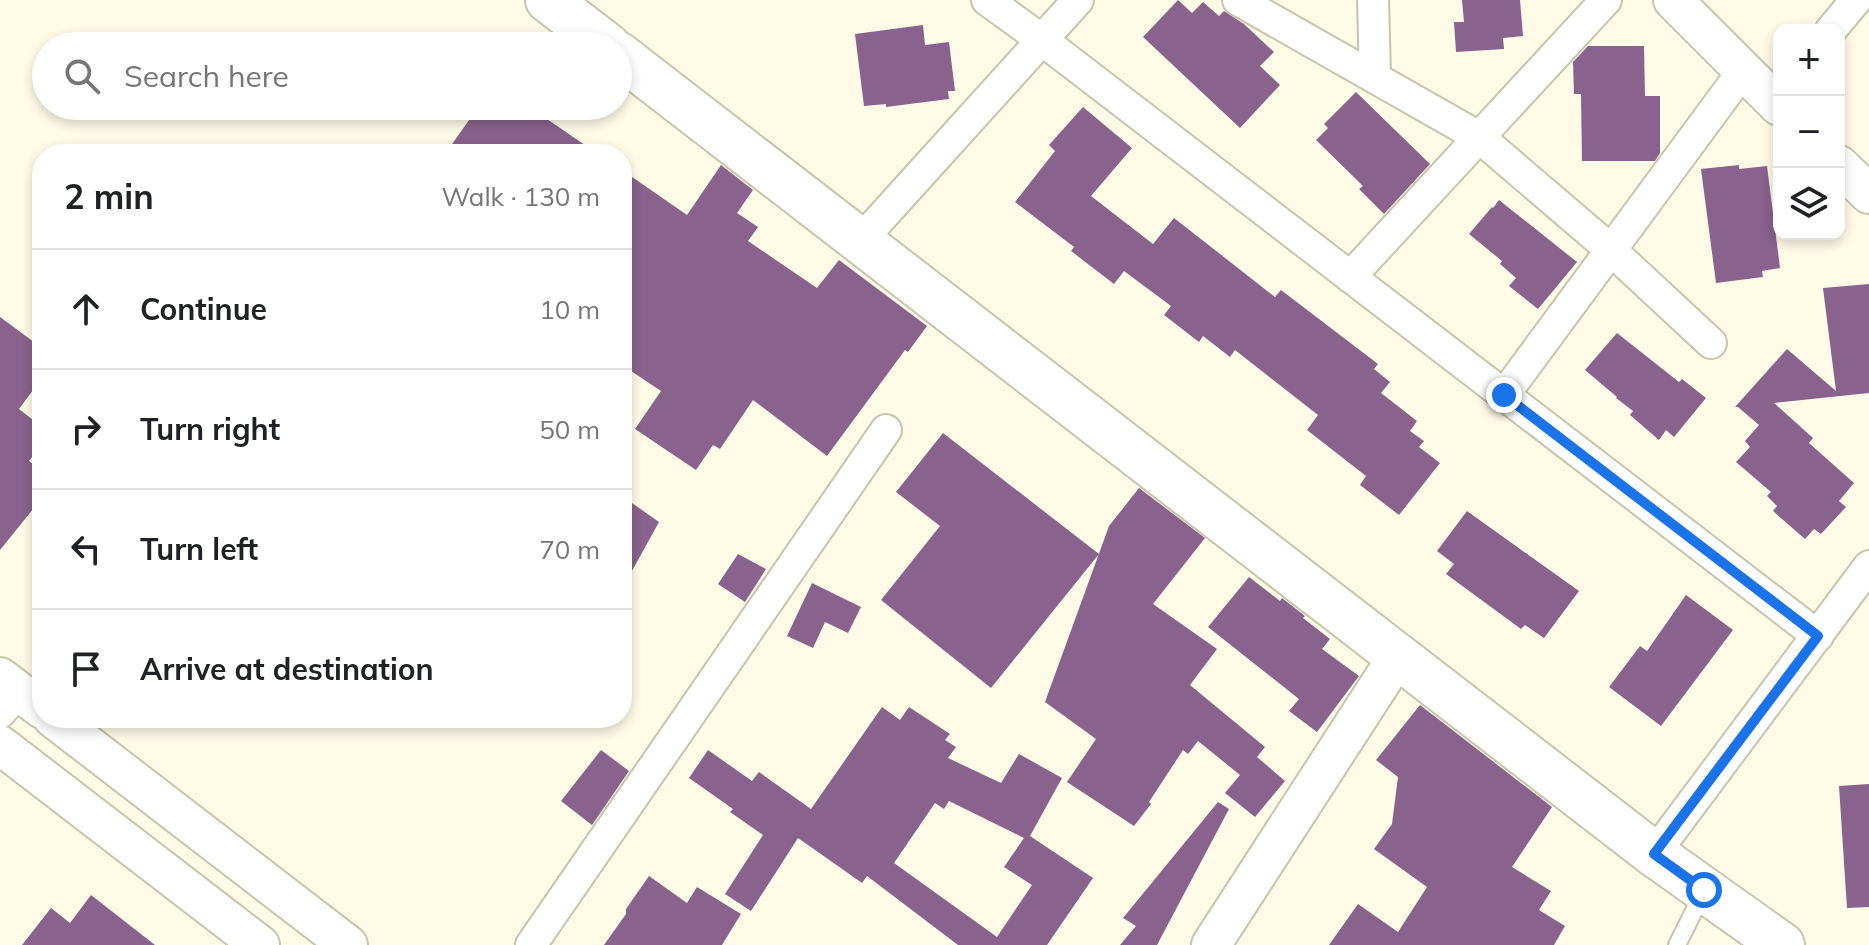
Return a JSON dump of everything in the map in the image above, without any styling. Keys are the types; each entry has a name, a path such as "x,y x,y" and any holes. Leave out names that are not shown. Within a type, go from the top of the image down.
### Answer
{"main road":[{"path":"548,0 590,32"},
{"path":"632,65 1654,854 1782,945"}],"street":[{"path":"987,0 1818,636"},
{"path":"861,240 1078,0"},
{"path":"1238,0 1479,137 1611,250 1711,343"},
{"path":"1373,0 1375,77"},
{"path":"1350,277 1606,0"},
{"path":"1673,0 1743,71 1773,96"},
{"path":"1836,24 1856,0"},
{"path":"1504,395 1743,71"},
{"path":"1842,168 1869,194"},
{"path":"531,945 886,430"},
{"path":"1654,854 1869,566"},
{"path":"1211,945 1398,656"},
{"path":"66,728 348,945"},
{"path":"0,745 246,934 260,877"}],"lane":[{"path":"1677,945 1704,890"}],"building":[{"path":"1178,0 1192,13 1203,2 1219,16 1224,11 1244,24 1274,52 1260,66 1280,85 1240,128 1143,37"},
{"path":"1462,0 1520,0 1523,36 1503,38 1504,49 1456,52 1454,22 1464,22"},
{"path":"923,25 925,45 949,42 955,91 948,91 949,99 886,107 886,104 864,106 855,34"},
{"path":"1588,46 1644,46 1645,96 1660,96 1660,153 1655,161 1582,161 1581,94 1574,94 1573,62"},
{"path":"1356,92 1430,164 1384,214 1359,189 1363,186 1316,140 1328,128 1324,124"},
{"path":"1083,107 1132,148 1091,196 1153,244 1174,218 1275,297 1281,290 1378,364 1374,369 1390,382 1381,393 1417,421 1410,431 1424,441 1419,447 1440,463 1399,515 1360,485 1366,476 1307,430 1318,415 1235,350 1230,357 1203,336 1199,342 1164,315 1171,306 1124,271 1114,284 1071,251 1074,247 1015,202 1055,151 1049,145"},
{"path":"469,120 548,120 583,144 452,144"},
{"path":"721,165 753,190 737,213 758,227 748,241 817,288 839,260 927,326 908,352 905,350 827,456 753,400 720,449 713,445 696,470 635,429 661,391 632,372 632,177 687,215"},
{"path":"1767,166 1773,240 1776,240 1780,268 1762,271 1763,277 1716,283 1701,169"},
{"path":"1499,200 1577,262 1538,309 1509,286 1516,278 1500,264 1502,261 1469,234"},
{"path":"1869,284 1869,393 1774,403 1813,438 1809,443 1854,483 1839,501 1846,507 1821,534 1814,529 1805,539 1773,511 1777,506 1767,496 1771,492 1736,462 1750,447 1745,441 1759,425 1735,407 1787,349 1836,391 1823,288"},
{"path":"0,317 32,341 32,391 19,409 32,419 32,457 29,461 32,463 32,510 0,550"},
{"path":"1617,333 1679,382 1682,379 1706,398 1674,437 1666,430 1659,440 1630,415 1633,411 1585,370"},
{"path":"943,433 1099,554 991,688 881,600 940,526 896,492"},
{"path":"1139,488 1205,538 1153,604 1217,649 1190,685 1265,747 1257,757 1285,781 1255,817 1225,793 1240,775 1198,741 1188,754 1183,750 1134,826 1067,782 1096,739 1045,702 1109,526"},
{"path":"632,503 659,522 632,571"},
{"path":"1467,511 1579,591 1544,638 1525,625 1521,629 1446,574 1454,564 1437,551"},
{"path":"738,554 766,569 745,602 718,584"},
{"path":"1249,577 1305,616 1303,618 1330,639 1322,649 1359,676 1317,732 1289,711 1299,699 1208,627"},
{"path":"812,583 861,607 848,633 825,622 813,648 787,636"},
{"path":"1686,595 1733,630 1661,726 1609,687 1640,646 1647,651"},
{"path":"1420,705 1552,807 1512,867 1551,891 1539,910 1565,926 1554,945 1329,945 1358,904 1398,932 1427,887 1374,849 1392,824 1398,777 1376,760"},
{"path":"882,707 900,720 909,707 950,734 945,740 956,747 948,758 1001,783 1019,754 1062,778 1030,836 1093,878 1047,945 958,945 867,876 862,883 798,838 751,911 725,894 763,835 689,778 708,750 752,781 759,772 811,809","holes":["949,801 1024,838 1004,867 1032,885 997,937 894,863 935,803 944,809"]},
{"path":"601,750 629,771 592,825 561,801"},
{"path":"1869,784 1869,907 1847,908 1839,786"},
{"path":"1218,802 1229,809 1157,945 1120,945 1136,926 1123,918"},
{"path":"649,876 687,903 697,887 741,914 722,945 604,945"},
{"path":"91,895 155,945 22,945 51,908 70,923"}],"route":[{"path":"1504,395 1818,636 1654,854 1704,890"}]}
